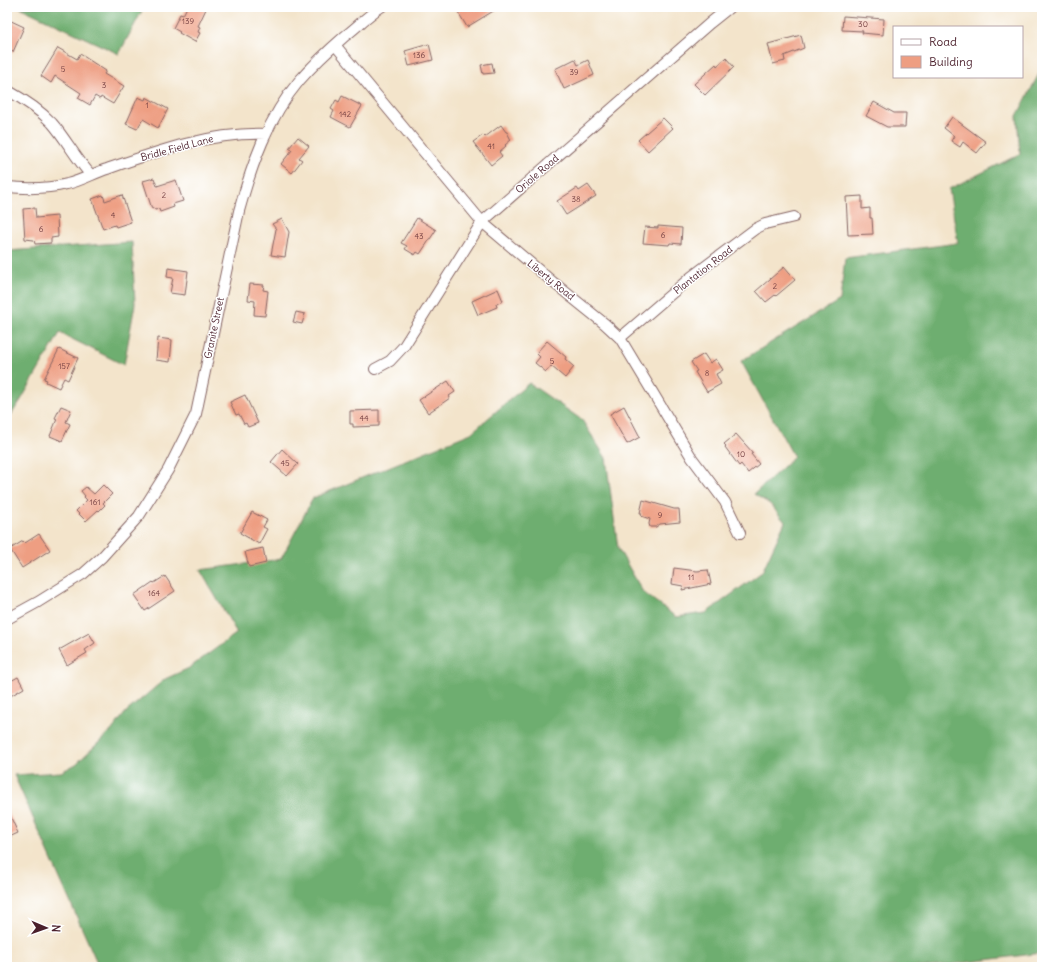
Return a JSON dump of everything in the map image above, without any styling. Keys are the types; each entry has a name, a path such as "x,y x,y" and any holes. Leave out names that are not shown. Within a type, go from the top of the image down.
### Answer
{"street":[{"name":"Granite Street","path":"7,619 83,574 102,557 139,516 168,470 196,414 239,211 259,148 274,117 299,82 325,54 381,7"},
{"name":"Oriole Road","path":"375,369 390,361 404,346 482,222 730,7"},
{"name":"Liberty Road","path":"335,46 482,222 620,338 696,463 725,502 740,533"},
{"path":"7,90 31,103 52,123 91,175"},
{"name":"Bridle Field Lane","path":"7,187 41,189 69,184 153,153 194,141 228,135 266,134"},
{"name":"Plantation Road","path":"620,338 691,277 755,229 765,224 794,217"}],"green space":[{"path":"19,7 144,7 119,54"},
{"path":"1042,68 1042,953 929,967 99,967 14,775 61,772 76,764 112,730 126,712 165,679 189,668 237,633 200,570 281,559 313,498 471,433 529,383 582,420 606,458 618,548 643,592 676,617 706,613 762,572 785,522 770,504 754,494 794,457 741,361 840,300 845,258 958,243 949,189 1020,154 1017,116"},
{"path":"132,242 135,304 124,365 60,333 7,421 7,251"}],"building":[{"path":"187,7 201,7 206,9 198,26 200,27 198,32 200,33 195,42 173,28 180,14 183,15"},
{"path":"455,7 500,7 467,27"},
{"path":"843,16 884,19 883,35 862,33 863,31 842,30"},
{"path":"7,19 24,27 13,52 7,49"},
{"path":"801,35 804,48 784,56 785,61 773,64 768,44"},
{"path":"429,44 433,60 409,66 405,51"},
{"path":"58,48 77,59 80,54 106,71 104,74 124,86 113,104 101,97 100,99 95,96 90,105 78,98 81,93 55,76 51,83 41,76"},
{"path":"726,58 734,67 705,95 694,84 716,64 717,66"},
{"path":"575,59 578,65 588,60 594,75 564,89 555,69"},
{"path":"492,63 494,73 483,74 481,65"},
{"path":"342,96 362,106 350,127 331,117 334,111 331,109 336,100 339,102"},
{"path":"138,97 145,100 146,97 168,109 158,128 143,119 137,129 126,124"},
{"path":"874,102 894,113 906,113 905,127 887,127 866,116"},
{"path":"952,117 986,142 977,153 963,142 960,147 951,141 954,136 944,128"},
{"path":"663,118 673,128 648,151 638,140"},
{"path":"501,125 511,140 499,152 502,156 491,165 473,142 483,135 485,137"},
{"path":"298,137 309,146 299,158 302,160 292,173 281,164 292,150 289,148"},
{"path":"154,178 157,186 176,180 183,201 173,204 174,207 160,212 159,209 152,209 143,181"},
{"path":"588,185 596,196 566,215 557,201 577,188 579,191"},
{"path":"103,195 105,201 122,195 131,222 116,227 115,225 103,229 92,199"},
{"path":"862,196 862,209 870,208 873,234 848,235 846,197"},
{"path":"35,208 36,218 57,216 58,237 51,238 51,243 35,244 34,240 25,239 23,209"},
{"path":"417,218 436,230 420,254 417,252 415,255 405,249 407,246 401,243"},
{"path":"282,219 289,232 285,257 271,255 276,229 272,224"},
{"path":"658,226 682,228 681,244 670,243 669,245 643,243 645,227 658,228"},
{"path":"784,267 795,280 776,296 775,295 766,302 756,291"},
{"path":"168,268 188,271 185,295 170,293 173,278 167,277"},
{"path":"250,284 264,285 263,290 268,291 265,316 254,315 255,301 248,300"},
{"path":"498,289 503,301 496,304 497,307 478,315 472,301"},
{"path":"296,312 305,314 302,324 293,322"},
{"path":"158,338 172,340 170,362 156,360"},
{"path":"547,341 566,357 565,359 574,367 565,378 551,366 546,372 535,363 540,357 536,353"},
{"path":"59,349 78,358 68,380 64,378 59,388 46,382 47,380 44,379"},
{"path":"704,354 710,363 716,359 723,370 716,374 721,384 707,392 691,362"},
{"path":"448,381 455,392 449,396 450,398 428,413 419,400"},
{"path":"245,395 258,423 248,427 246,423 244,424 239,414 236,415 230,402"},
{"path":"61,406 71,410 66,422 70,424 62,441 50,436 57,419 55,418"},
{"path":"624,406 640,437 627,444 610,414"},
{"path":"379,410 379,426 353,427 353,424 350,424 350,411"},
{"path":"736,434 753,453 751,454 759,464 748,473 741,464 739,466 724,444"},
{"path":"282,449 298,464 287,476 271,462"},
{"path":"103,485 112,494 103,503 105,505 86,521 76,511 87,500 81,491 86,487 94,494"},
{"path":"643,500 674,509 679,509 680,522 660,524 656,527 650,527 650,519 641,516 642,513 640,513"},
{"path":"252,512 267,520 263,527 267,529 259,544 240,533"},
{"path":"39,534 50,550 22,568 10,549 23,541 25,543"},
{"path":"263,548 266,563 249,567 245,552"},
{"path":"674,568 697,571 708,570 711,584 682,590 683,586 672,584"},
{"path":"165,576 175,591 145,611 134,595"},
{"path":"89,633 95,643 85,650 87,653 67,665 59,650"},
{"path":"18,677 24,688 7,698 7,683"},
{"path":"7,809 18,833 7,838"}]}
